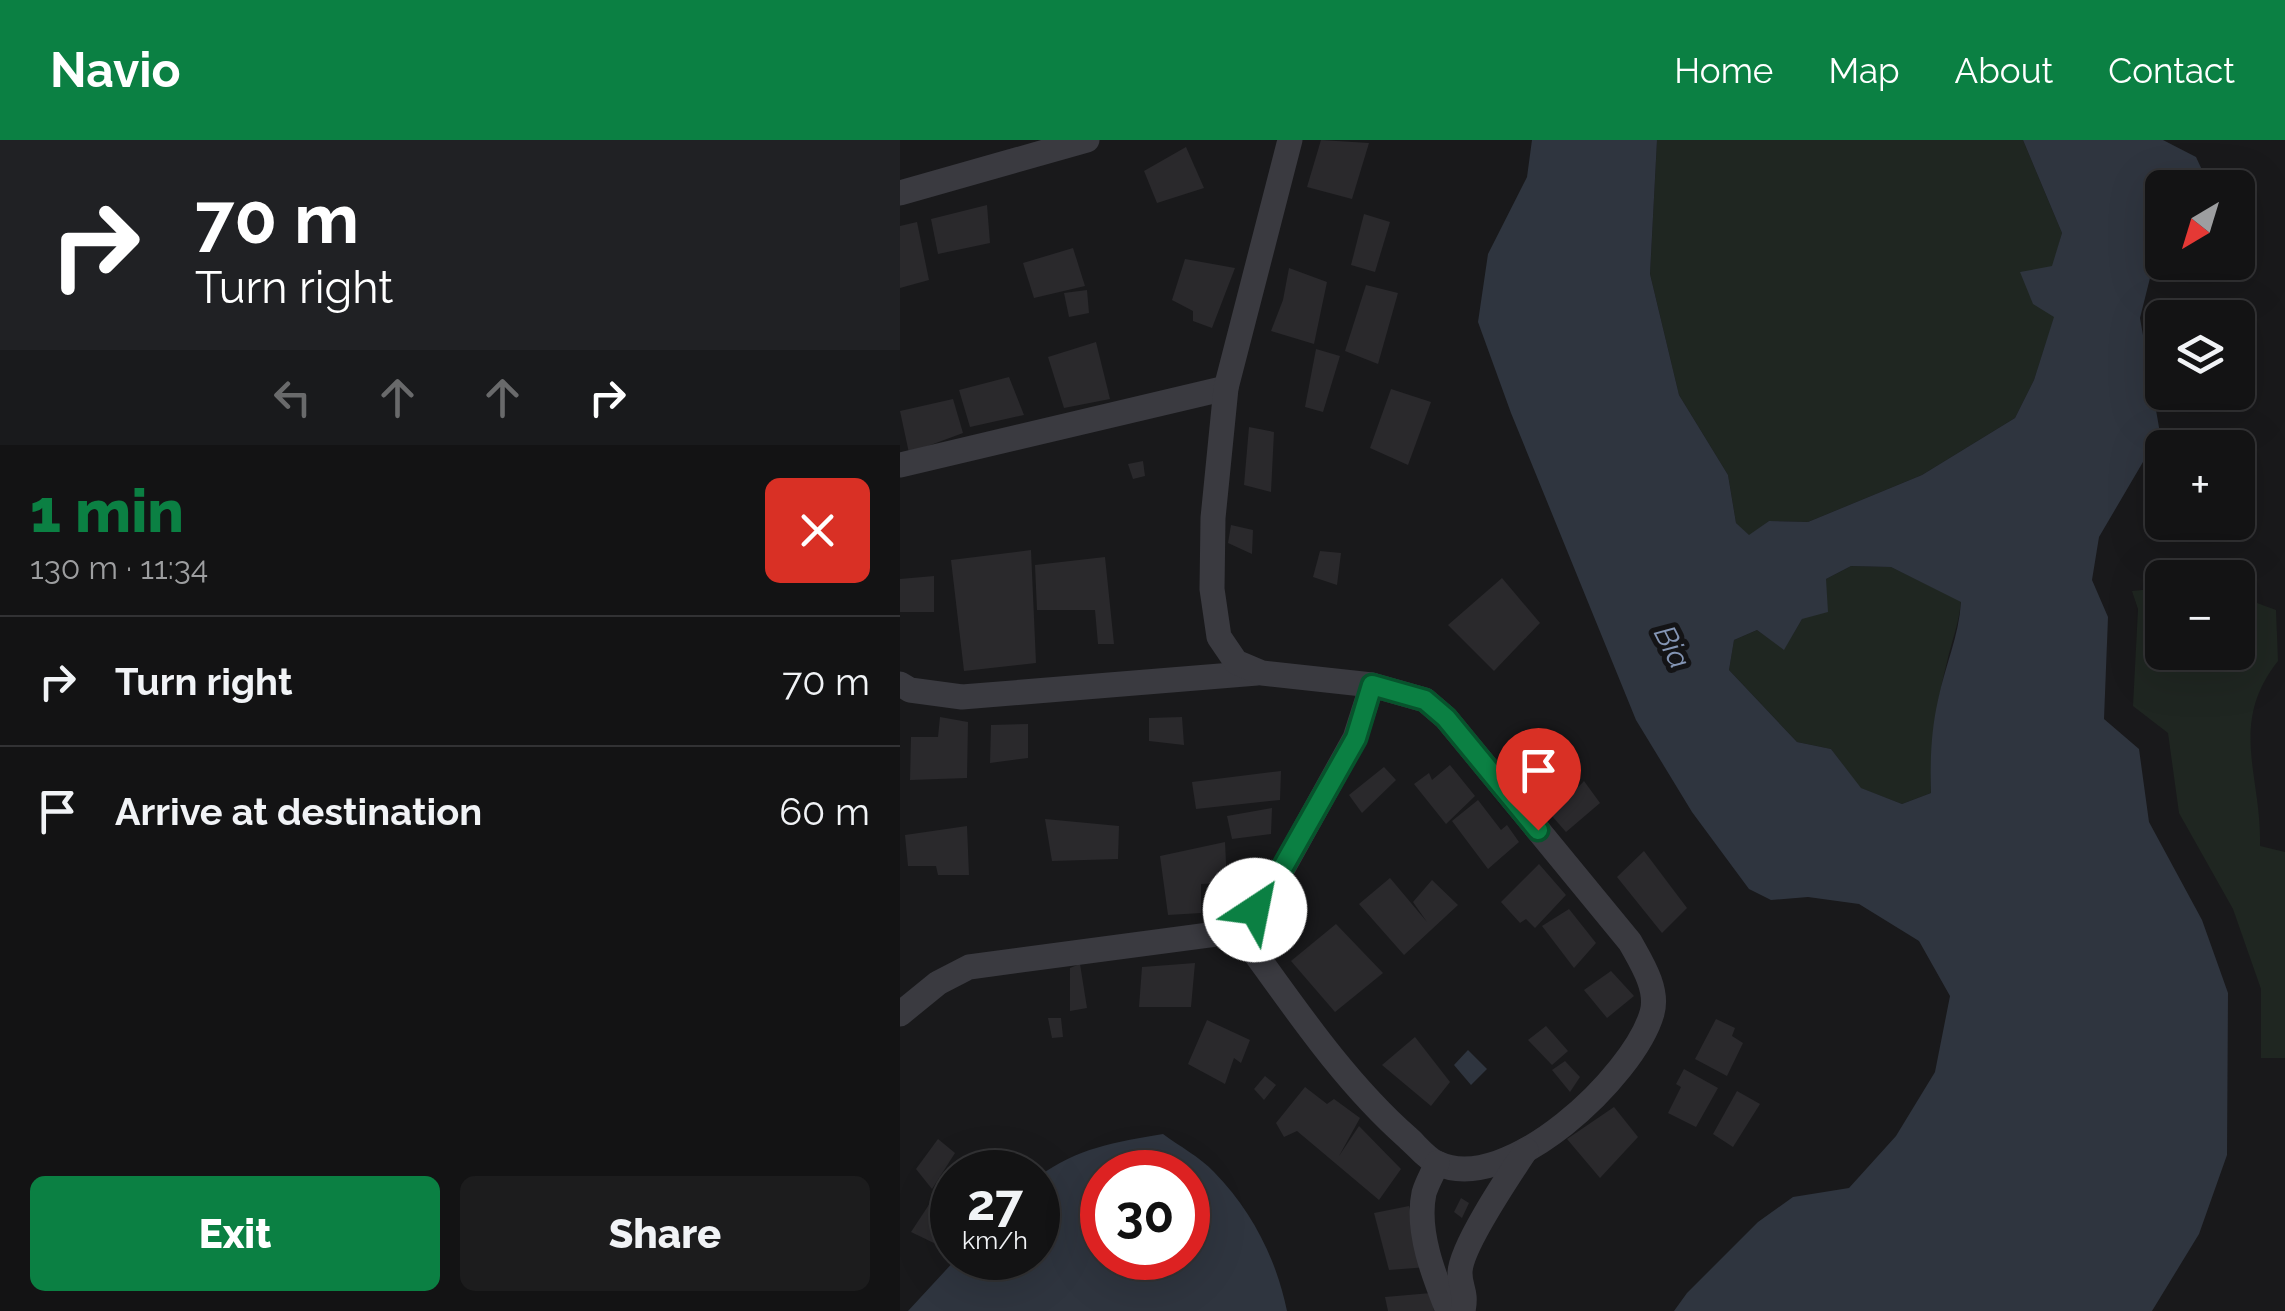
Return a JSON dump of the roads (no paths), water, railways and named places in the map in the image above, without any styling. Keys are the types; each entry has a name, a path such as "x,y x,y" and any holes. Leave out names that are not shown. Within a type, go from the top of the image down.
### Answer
{"street":[{"path":"900,193 1087,140"},
{"path":"1262,673 1236,662 1219,637 1212,589 1213,518 1226,388 1290,140"},
{"path":"900,465 1226,388"},
{"path":"900,684 910,690 962,698 1262,673 1372,685 1425,700 1446,718 1630,942 1650,982 1653,1010 1631,1058 1570,1120 1526,1150 1476,1170 1437,1164 1394,1126 1336,1063 1239,931"},
{"path":"900,1014 938,983 970,967 1239,931 1270,890 1356,738 1372,685"},
{"path":"1462,1311 1466,1291 1460,1275 1472,1236 1526,1150"},
{"path":"1437,1164 1424,1192 1422,1223 1436,1281 1448,1311"}],"water":[{"name":"Bia","path":"1532,140 1657,140 1650,274 1679,395 1728,475 1736,523 1749,535 1769,521 1808,522 1922,475 2015,418 2034,380 2054,317 2033,304 2020,272 2052,266 2062,233 2023,140 2163,140 2196,157 2202,170 2145,170 2145,280 2150,280 2140,318 2145,347 2145,410 2156,410 2159,430 2145,430 2145,459 2099,537 2092,580 2108,617 2104,719 2139,749 2149,822 2202,920 2228,993 2227,1155 2199,1234 2152,1311 1674,1311 1758,1222 1793,1197 1849,1188 1896,1136 1935,1072 1950,996 1919,941 1859,904 1808,897 1771,900 1749,889 1692,812 1636,720 1511,413 1478,322 1488,254 1527,177","holes":["1851,566 1891,567 1961,602 1934,723 1931,793 1902,804 1861,788 1831,749 1797,742 1729,670 1734,640 1757,630 1784,650 1802,619 1828,612 1826,579"]},
{"path":"1468,1050 1487,1069 1471,1085 1454,1065"},
{"path":"1163,1134 1186,1150 1091,1150"},
{"path":"1080,1154 1080,1280 1210,1280 1210,1168 1228,1187 1261,1236 1287,1311 908,1311 937,1280 1060,1280 1060,1164"}]}
